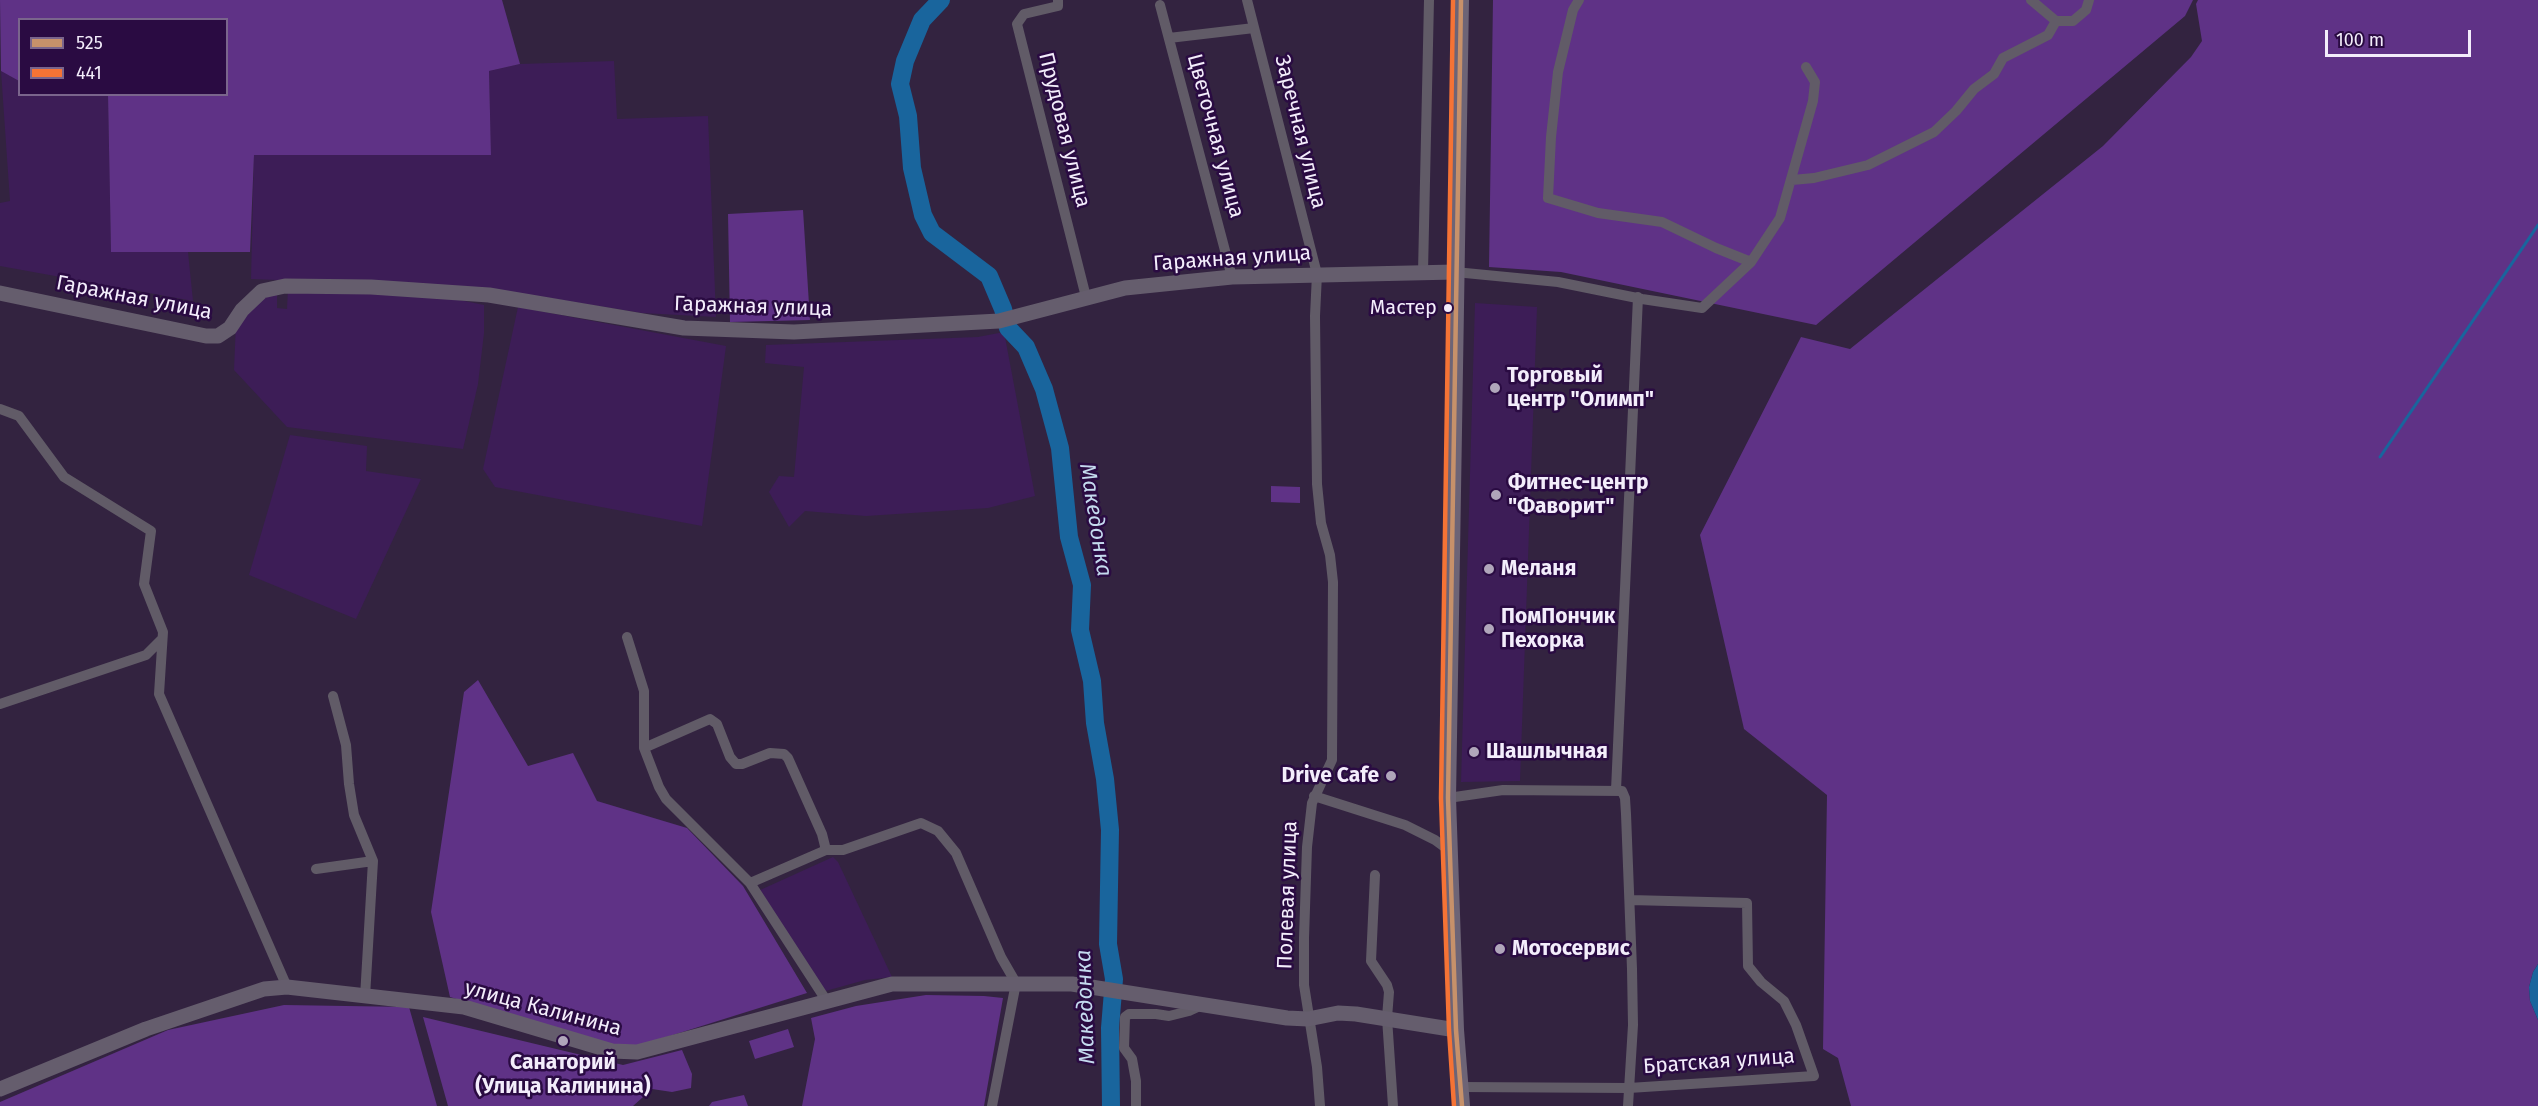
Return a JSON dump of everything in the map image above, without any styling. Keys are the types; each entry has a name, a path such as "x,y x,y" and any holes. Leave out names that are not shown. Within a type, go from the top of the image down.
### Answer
{"main road":[{"path":"1461,0 1448,798 1456,1030 1462,1106"},
{"name":"Гаражная улица","path":"0,293 206,336 218,336 230,328 242,310 262,291 285,286 371,287 489,295 684,328 720,331 873,329 1004,320 1125,288 1232,277 1455,272"},
{"name":"улица Калинина","path":"0,1089 146,1029 264,989 287,987 464,1007 612,1051 637,1052 892,984 1072,984 1287,1018 1308,1019 1338,1013 1386,1018 1456,1030"}],"street":[{"name":"Прудовая улица","path":"1058,0 1059,6 1024,14 1017,24 1086,297"},
{"name":"Заречная улица","path":"1247,0 1317,274 1315,328 1317,484 1321,523 1330,555 1333,582 1331,670 1333,726 1332,760 1314,796"},
{"path":"1423,272 1429,0"},
{"path":"1579,0 1573,10 1558,72 1551,137 1548,198 1598,213 1662,222 1751,262"},
{"path":"2031,0 2056,21 2073,21 2086,10 2089,0"},
{"name":"Цветочная улица","path":"1160,5 1232,277"},
{"path":"1792,180 1814,178 1868,165 1934,132 1956,111 1974,89 1994,74 2003,58 2048,35 2056,21"},
{"path":"1169,38 1254,28"},
{"path":"1455,272 1558,282 1702,308 1751,262 1780,218 1813,101 1815,82 1806,67"},
{"path":"1448,798 1503,790 1616,790 1638,297"},
{"path":"0,409 19,416 64,477 151,531 144,584 163,632 159,694 287,987"},
{"path":"627,638 644,691 644,748 658,787 666,799 750,883 826,1000"},
{"path":"0,704 146,655 162,639"},
{"path":"333,696 346,745 354,815 373,861 365,997"},
{"path":"644,748 710,719 717,724 730,757 736,764 742,764 770,753 784,754 788,758 802,794 822,834 826,850"},
{"name":"Братская улица","path":"1616,790 1622,791 1625,798 1630,900 1633,1025 1629,1088 1814,1076 1796,1025 1784,1001 1761,982 1748,966 1747,903 1630,900"},
{"name":"Полевая улица","path":"1320,1106 1317,1067 1304,985 1306,847 1314,796 1405,825 1435,840 1450,851"},
{"path":"750,883 826,850 843,850 921,823 938,831 956,853 1001,957 1016,983 992,1106"},
{"path":"315,869 373,861"},
{"path":"1375,875 1371,961 1389,992 1386,1018 1393,1106"},
{"path":"1136,1106 1136,1081 1132,1059 1124,1048 1125,1017 1130,1014 1169,1016 1189,1011 1203,1004"},
{"path":"1461,1087 1629,1088 1628,1106"}],"shaded area":[{"path":"0,0 502,0 520,64 489,71 491,155 254,155 250,252 111,252 108,96 228,96 228,18 18,18 18,80 1,71"},
{"path":"1493,0 2193,0 2185,16 1816,325 1561,272 1489,267"},
{"path":"2198,0 2538,0 2538,964 2529,987 2530,1001 2538,1020 2538,1106 1851,1106 1838,1058 1823,1049 1827,795 1744,729 1700,535 1801,337 1850,349 2103,146 2191,57 2202,41 2196,4"},
{"path":"614,61 617,119 708,116 716,317 642,313 485,288 251,279 254,155 491,155 489,71 520,64"},
{"path":"1,71 18,80 18,96 108,96 111,252 188,252 193,301 0,266 0,203 10,201"},
{"path":"803,210 810,320 730,322 728,214"},
{"path":"288,289 450,298 484,305 484,333 478,384 463,449 287,427 234,370 236,323 262,293 277,290 277,308 287,309"},
{"path":"1475,303 1537,307 1520,781 1461,782"},
{"path":"518,307 726,346 702,526 495,487 483,469"},
{"path":"1004,332 1035,496 988,508 866,516 805,511 789,527 769,492 779,476 794,477 804,367 765,363 766,345 978,337"},
{"path":"290,435 367,446 366,471 421,479 356,619 249,575"},
{"path":"1271,486 1300,487 1300,503 1271,502"},
{"path":"478,680 528,766 573,753 597,801 687,828 743,886 807,993 641,1045 616,1047 450,997 431,912 464,692"},
{"path":"833,857 838,862 892,977 865,980 822,992 758,891"},
{"path":"926,995 1003,998 984,1106 802,1106 815,1039 811,1018 856,1006"},
{"path":"284,1005 409,1007 437,1106 0,1106 0,1102 168,1030"},
{"path":"423,1017 623,1065 682,1050 692,1074 691,1088 672,1092 652,1089 633,1106 448,1106"},
{"path":"788,1029 794,1047 755,1059 749,1041"},
{"path":"744,1095 748,1106 709,1106 712,1102"}],"water":[{"path":"2538,964 2538,1020 2530,1001 2529,987"}],"waterway":[{"name":"Македонка","path":"941,0 922,20 905,61 900,84 908,116 912,168 923,215 932,233 989,276 1003,309 1008,328 1026,347 1044,389 1060,448 1069,537 1082,585 1080,630 1092,681 1095,723 1105,779 1110,830 1108,944 1114,979 1110,1028 1111,1106"},
{"path":"2380,457 2538,225"}],"transit line":[{"name":"441","path":"1453,0 1441,798 1454,1106"},
{"name":"525","path":"1461,0 1448,798 1456,1030 1462,1106"}],"place":[{"name":"Мастер","path":"1448,308"},
{"name":"Торговый центр \"Олимп\"","path":"1495,388"},
{"name":"Фитнес-центр \"Фаворит\"","path":"1496,495"},
{"name":"Меланя","path":"1489,569"},
{"name":"ПомПончик Пехорка","path":"1489,629"},
{"name":"Шашлычная","path":"1474,752"},
{"name":"Drive Cafe","path":"1391,776"},
{"name":"Мотосервис","path":"1500,949"},
{"name":"Санаторий (Улица Калинина)","path":"563,1041"}]}
